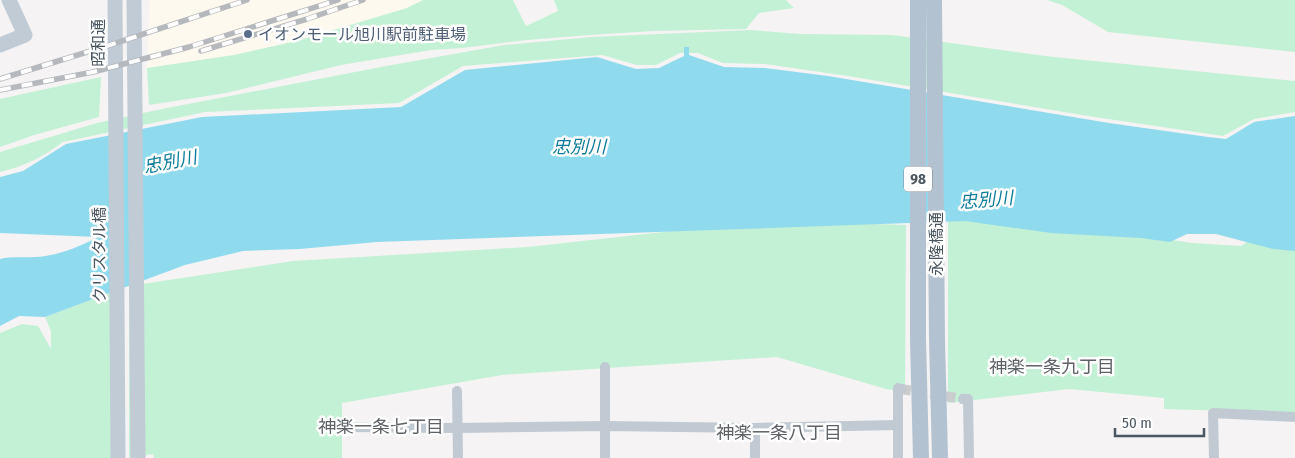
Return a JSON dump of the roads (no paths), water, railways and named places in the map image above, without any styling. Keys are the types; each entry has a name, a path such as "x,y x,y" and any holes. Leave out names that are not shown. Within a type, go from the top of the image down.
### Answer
{"main road":[{"name":"永隆橋通","path":"918,0 926,21 940,458"},
{"name":"永隆橋通","path":"921,458 918,339 926,21 934,0"}],"street":[{"path":"0,45 25,35 8,0"},
{"name":"昭和通","path":"115,0 115,86"},
{"path":"134,0 138,458"},
{"name":"クリスタル橋","path":"115,86 118,458"},
{"path":"605,367 605,458"},
{"path":"898,458 898,388 901,389"},
{"path":"457,391 458,458"},
{"path":"963,399 968,399 968,458"},
{"path":"1214,458 1213,413 1295,417"},
{"path":"347,427 605,426 755,428 898,425"},
{"path":"755,428 755,458"}],"water":[{"name":"忠別川","path":"684,47 689,47 689,55 724,67 765,68 828,76 1109,123 1208,137 1226,139 1254,122 1295,116 1295,251 1273,249 1216,234 1187,234 1170,242 1141,238 1051,233 965,221 377,242 300,249 243,251 185,265 45,317 19,316 0,326 0,259 52,255 98,237 0,233 0,177 23,171 66,144 202,117 401,107 465,70 597,57 636,69 659,68 684,56"}],"tunnel":[{"path":"901,389 963,399"}],"railway":[{"path":"0,79 247,0"},
{"path":"0,90 93,72 189,47 338,0"},
{"path":"201,51 363,0"}],"place":[{"name":"イオンモール旭川駅前駐車場","path":"248,34"}],"district":[{"name":"神楽一条九丁目","path":"1052,367"},
{"name":"神楽一条七丁目","path":"381,427"},
{"name":"神楽一条八丁目","path":"779,433"}]}
